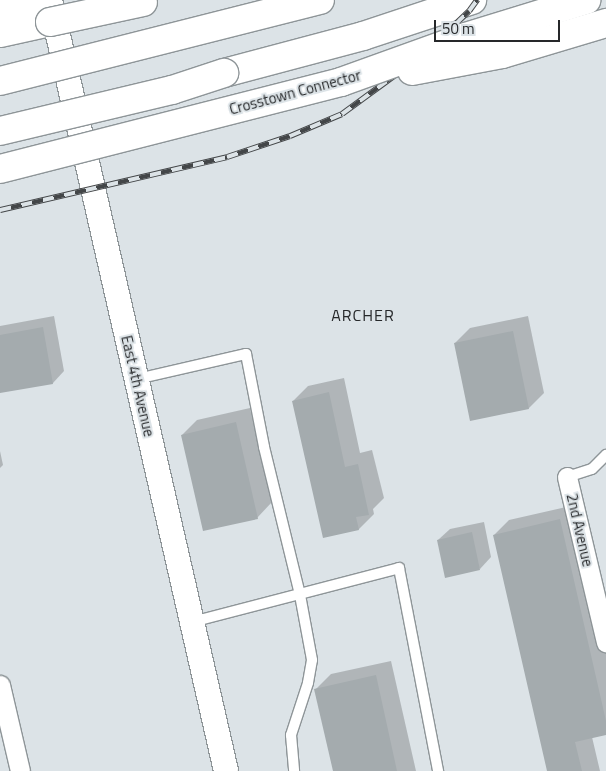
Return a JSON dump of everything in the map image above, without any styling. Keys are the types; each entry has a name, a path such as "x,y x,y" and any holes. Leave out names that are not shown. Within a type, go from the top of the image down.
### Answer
{"highway":[{"path":"0,8 32,0"},
{"path":"0,33 152,0"},
{"path":"0,81 320,0"},
{"path":"0,131 172,90 224,73 363,36 472,0"},
{"name":"Crosstown Connector","path":"0,169 341,82 466,38 586,0"},
{"path":"341,82 502,54 606,23"},
{"path":"0,114 170,80 224,73"}],"street":[{"name":"East 4th Avenue","path":"50,0 226,771"},
{"name":"2nd Avenue","path":"567,477 606,642"},
{"path":"0,685 20,771"}],"lane":[{"path":"137,379 246,354 264,447 300,595 312,660 308,683 291,736 294,771"},
{"path":"567,477 592,469 606,455"},
{"path":"192,622 399,568 438,771"}],"building":[{"path":"43,327 53,384 0,393 0,335"},
{"path":"513,331 529,409 470,421 454,343"},
{"path":"329,392 345,467 358,464 369,515 356,517 359,530 323,538 292,401"},
{"path":"236,422 258,519 203,531 181,435"},
{"path":"560,519 606,721 606,735 575,742 582,771 547,771 493,535"},
{"path":"472,532 480,570 445,578 437,540"},
{"path":"376,675 397,771 333,771 314,689"}],"railway":[{"path":"0,210 227,157 290,136 342,114 424,54 469,11 477,0"}],"district":[{"name":"ARCHER","path":"363,315"}]}
